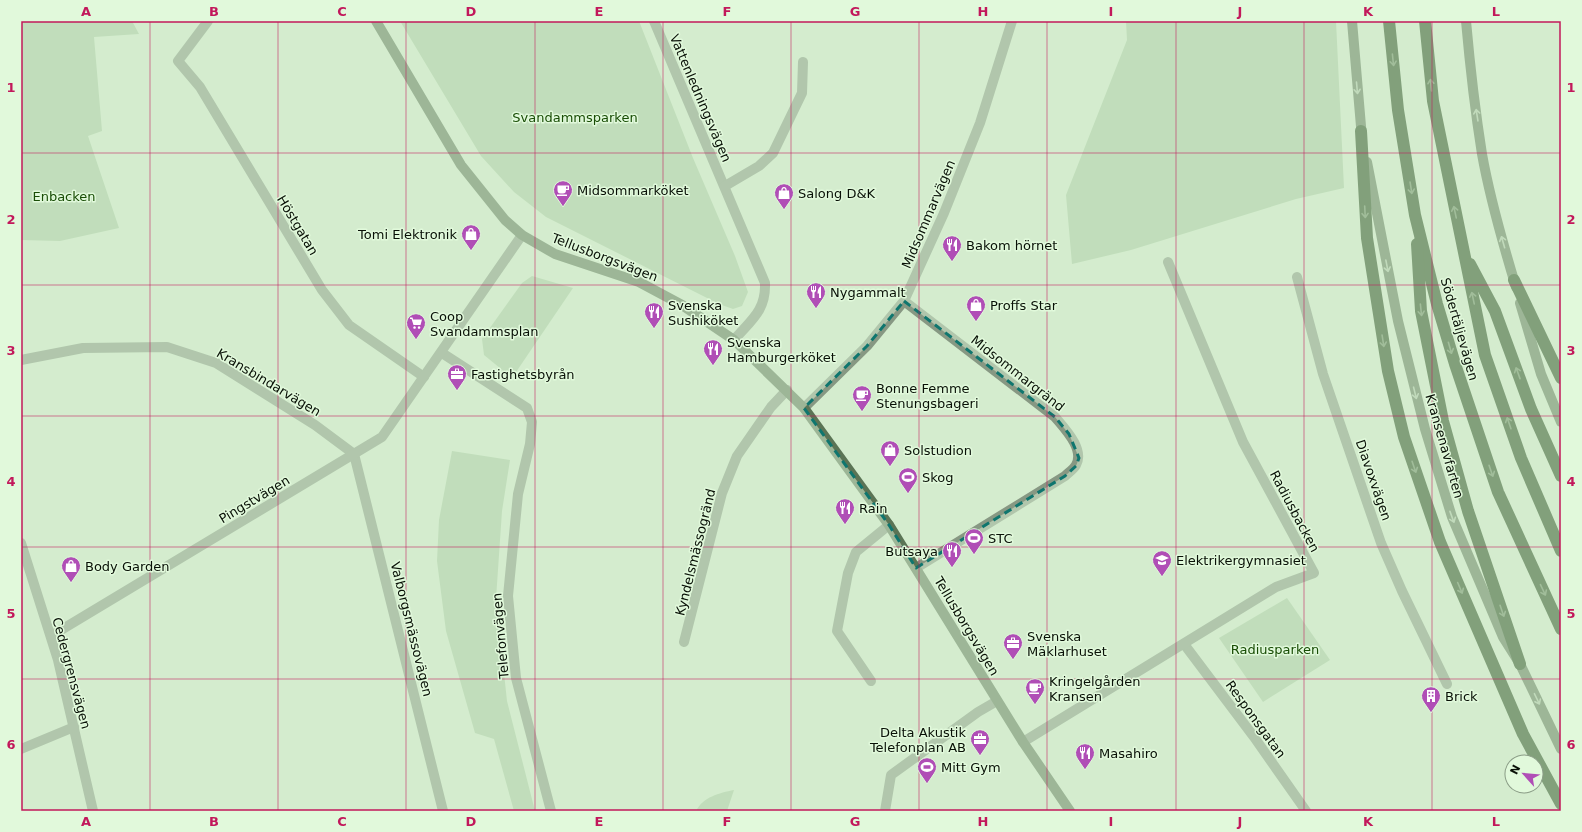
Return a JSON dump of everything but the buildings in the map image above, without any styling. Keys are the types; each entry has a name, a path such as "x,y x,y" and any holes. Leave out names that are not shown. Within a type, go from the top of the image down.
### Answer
{"highway":[{"name":"Södertäljevägen","path":"1388,21 1398,110 1415,215 1437,304 1455,364 1498,492 1561,629"},
{"name":"Södertäljevägen","path":"1426,21 1433,101 1485,355 1521,458 1561,551"},
{"path":"1361,131 1367,238 1388,371 1404,437 1440,542 1523,734 1561,804"},
{"path":"1415,215 1421,311 1443,421 1468,511 1520,664"},
{"path":"1463,251 1495,311 1532,409 1561,476"},
{"path":"1514,280 1561,378"}],"main road":[{"name":"Tellusborgsvägen","path":"376,21 461,166 494,208 522,235 555,254 639,282 682,305 734,340 804,408 890,525 1023,742 1070,811"},
{"path":"1352,21 1361,131"},
{"path":"1466,21 1471,80 1483,155 1500,229 1541,374 1561,422"},
{"name":"Kransenavfarten","path":"1361,131 1398,321 1425,429 1452,517 1503,637 1520,664 1561,748"}],"street":[{"name":"Höstgatan","path":"208,21 178,61 200,87 322,290 344,319 349,325 424,377"},
{"name":"Vattenledningsvägen","path":"654,21 765,283 765,297 762,307 734,340"},
{"name":"Midsommarvägen","path":"804,408 867,346 904,301 944,213 980,123 1012,21"},
{"name":"Vattenledningsvägen","path":"725,186 759,166 773,153 802,94 804,62"},
{"name":"Pingstvägen","path":"51,636 382,437 442,353 522,235"},
{"name":"Radiusbacken","path":"1023,742 1276,587 1314,573 1243,442 1168,262"},
{"name":"Diavoxvägen","path":"1298,276 1324,374 1381,543 1402,591 1447,684"},
{"name":"Midsommargränd","path":"904,301 1055,417 1069,434 1079,458 1076,466 1065,476 916,568"},
{"name":"Kransbindarvägen","path":"21,360 83,348 167,347 216,363 315,425 354,454"},
{"name":"Telefonvägen","path":"442,353 527,408 532,422 530,444 518,494 508,596 516,678 551,811"},
{"name":"Kyndelsmässogränd","path":"684,642 722,493 738,456 771,407 787,390"},
{"name":"Valborgsmässovägen","path":"354,454 443,811"},
{"path":"870,681 837,631 848,573 856,552 890,525"},
{"name":"Cedergrensvägen","path":"21,543 58,660 93,811"},
{"name":"Responsgatan","path":"1184,644 1254,737 1306,811"},
{"path":"886,811 892,775 978,712 998,701"},
{"path":"21,749 74,727"}],"highlighted area":[{"path":"904,301 1055,417 1069,434 1079,458 1076,466 1065,476 916,568 889,525 804,408 867,346"}],"green space":[{"name":"Enbacken","path":"21,21 132,21 139,34 94,37 102,131 88,136 119,228 60,241 21,240"},
{"name":"Svandammsparken","path":"400,21 639,21 693,158 735,256 748,292 742,306 733,309 719,304 546,217 514,192 481,156"},
{"path":"1126,21 1336,21 1344,188 1296,199 1131,250 1072,264 1066,195 1127,40"},
{"path":"532,276 573,288 512,378 484,355 482,339 522,283"},
{"path":"452,451 510,460 502,511 496,599 507,701 535,811 514,811 494,739 475,733 446,631 437,561 439,520"},
{"name":"Radiusparken","path":"1287,598 1330,660 1263,702 1219,638"},
{"path":"734,790 727,811 696,811 703,802 712,796"}],"place":[{"name":"Midsommarköket","path":"563,207"},
{"name":"Salong D&K","path":"784,210"},
{"name":"Tomi Elektronik","path":"471,251"},
{"name":"Bakom hörnet","path":"952,262"},
{"name":"Nygammalt","path":"816,309"},
{"name":"Proffs Star","path":"976,322"},
{"name":"Svenska Sushiköket","path":"654,329"},
{"name":"Coop Svandammsplan","path":"416,340"},
{"name":"Svenska Hamburgerköket","path":"713,366"},
{"name":"Fastighetsbyrån","path":"457,391"},
{"name":"Bonne Femme Stenungsbageri","path":"862,412"},
{"name":"Solstudion","path":"890,467"},
{"name":"Skog","path":"908,494"},
{"name":"Rain","path":"845,525"},
{"name":"STC","path":"974,555"},
{"name":"Butsaya","path":"952,568"},
{"name":"Elektrikergymnasiet","path":"1162,577"},
{"name":"Body Garden","path":"71,583"},
{"name":"Svenska Mäklarhuset","path":"1013,660"},
{"name":"Kringelgården Kransen","path":"1035,705"},
{"name":"Brick","path":"1431,713"},
{"name":"Delta Akustik Telefonplan AB","path":"980,756"},
{"name":"Masahiro","path":"1085,770"},
{"name":"Mitt Gym","path":"927,784"}]}
